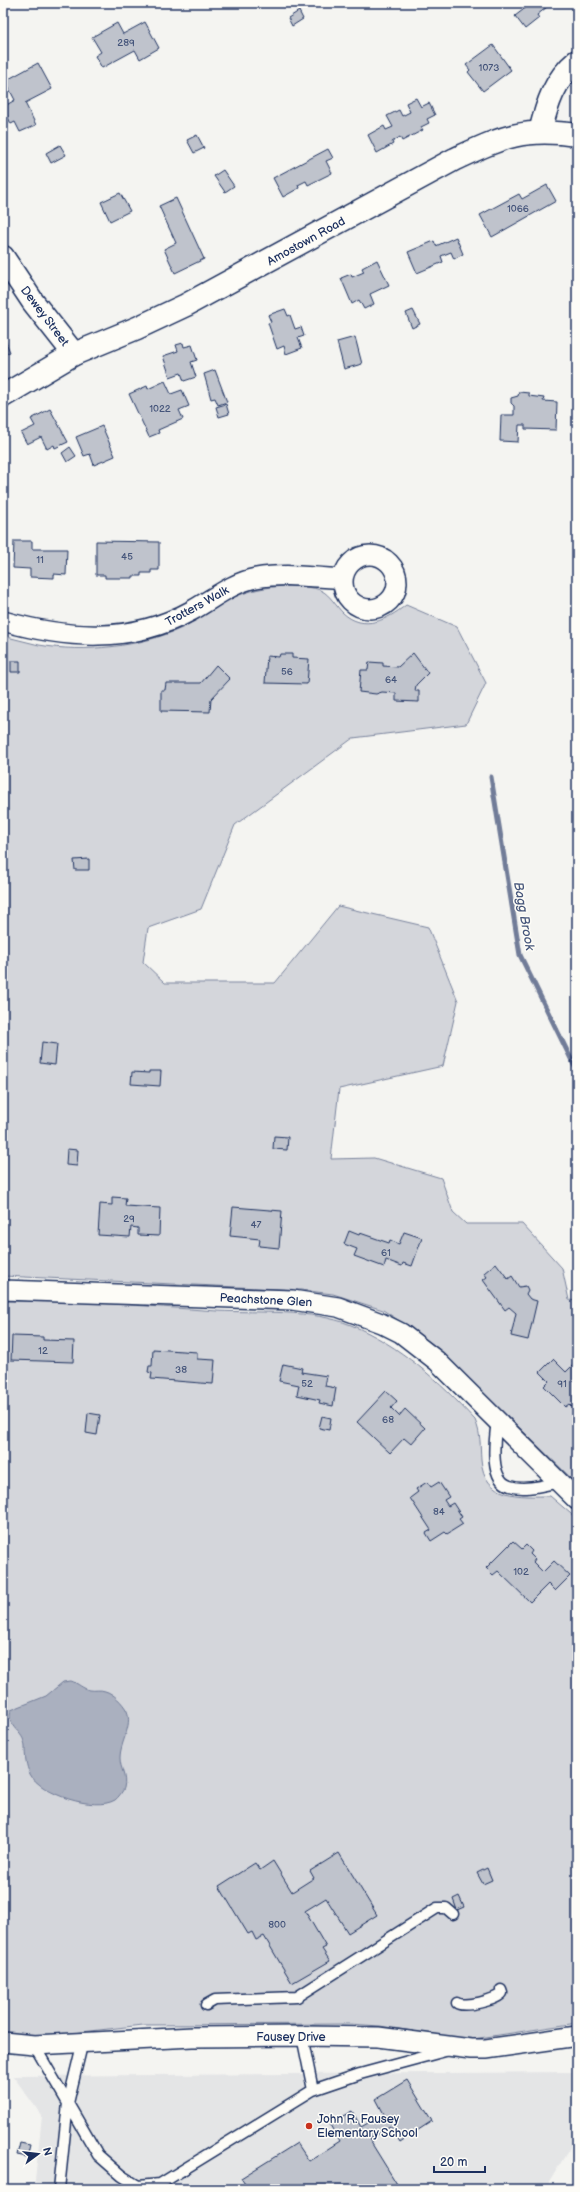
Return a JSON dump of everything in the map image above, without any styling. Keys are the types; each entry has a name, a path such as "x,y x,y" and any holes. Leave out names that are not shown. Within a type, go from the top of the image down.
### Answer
{"main road":[{"path":"540,132 551,93 565,72 577,62"},
{"name":"Amostown Road","path":"3,396 74,354 137,328 186,305 455,159 512,136 527,132 577,135"},
{"name":"Dewey Street","path":"3,258 33,302 74,354"}],"street":[{"name":"Trotters Walk","path":"3,621 32,628 64,633 126,634 160,626 192,611 222,591 255,578 290,576 343,579"},
{"name":"Peachstone Glen","path":"3,1290 292,1300 338,1307 381,1322 401,1333 437,1361 577,1500"},
{"name":"Fausey Drive","path":"3,2042 34,2045 83,2041 192,2037 302,2036 378,2038 456,2049 486,2049 577,2036"}],"lane":[{"path":"497,1420 494,1443 495,1462 498,1477 509,1486 525,1487 559,1482"},
{"path":"206,2004 215,2000 297,1996 437,1908 446,1908 453,1914"},
{"path":"457,2003 464,2005 498,1998 502,1993 501,1990"},
{"path":"302,2036 313,2090"},
{"path":"59,2189 68,2103 83,2041"},
{"path":"34,2045 98,2155 122,2176 138,2186 151,2187 160,2184 313,2090 360,2074 456,2049"}],"shaded area":[{"path":"288,586 310,587 322,591 343,613 351,619 359,622 375,622 391,615 406,605 457,627 486,683 466,724 353,738 235,825 201,909 148,928 143,962 165,983 275,983 338,906 428,927 458,1001 443,1066 339,1089 331,1159 374,1158 441,1178 453,1212 466,1224 522,1224 562,1268 569,1300 577,1301 577,1484 439,1349 383,1310 333,1294 301,1290 3,1276 3,636 39,645 57,647 93,648 130,644 166,635 182,628 221,604 239,595 267,588"},
{"path":"3,1301 84,1302 217,1311 302,1314 319,1316 351,1325 369,1333 403,1354 448,1392 475,1420 479,1435 481,1459 484,1472 489,1482 496,1489 505,1493 516,1495 550,1496 577,1519 577,2023 473,2039 380,2026 350,2024 143,2025 47,2036 27,2036 3,2033"},
{"name":"John R. Fausey Elementary School","path":"577,2072 577,2136 545,2189 34,2189 42,2116 13,2076"}],"water":[{"path":"71,1681 87,1689 108,1692 118,1699 127,1711 128,1722 120,1758 125,1784 124,1788 115,1800 106,1803 95,1804 69,1799 45,1788 36,1781 30,1774 28,1768 22,1736 11,1722 11,1710 46,1696 63,1682"}],"building":[{"path":"532,3 552,3 537,15 539,18 525,29 515,16"},
{"path":"299,11 303,19 292,26 288,18"},
{"path":"145,22 159,48 140,59 135,50 102,68 95,56 101,52 92,37 117,23 123,34"},
{"path":"493,45 511,70 483,91 468,72 470,70 466,65"},
{"path":"38,63 52,89 25,103 36,125 20,132 15,122 11,124 3,107 15,100 5,81"},
{"path":"416,98 421,107 429,103 435,115 427,119 429,123 421,127 423,130 402,141 400,137 392,142 393,144 377,153 368,135 384,126 386,130 393,127 387,116 399,110 402,116 410,112 406,103"},
{"path":"197,135 204,148 194,153 187,140"},
{"path":"60,145 66,155 51,163 46,153"},
{"path":"328,149 333,158 326,161 332,173 308,185 306,181 298,185 299,188 283,197 273,178"},
{"path":"223,170 234,186 225,192 214,176"},
{"path":"547,185 556,201 492,237 480,215 519,194 522,199"},
{"path":"120,193 130,211 110,221 101,202"},
{"path":"176,198 204,259 175,273 164,249 176,243 159,206"},
{"path":"456,237 463,254 454,259 451,252 441,256 443,262 417,273 408,252 434,241 436,246"},
{"path":"377,260 389,285 370,294 374,304 364,309 359,300 352,304 341,278 351,274 352,277 364,272 362,268"},
{"path":"285,309 288,316 290,315 295,329 301,327 304,336 298,338 302,348 286,354 284,346 277,349 268,323 271,322 268,315"},
{"path":"413,310 420,324 412,328 406,313"},
{"path":"3,335 10,352 3,355"},
{"path":"355,337 362,364 344,369 337,342"},
{"path":"183,343 184,347 192,345 197,360 191,362 196,377 184,381 181,373 170,377 163,356 178,351 176,345"},
{"path":"215,370 227,402 218,405 215,398 211,399 204,374"},
{"path":"165,381 171,394 182,390 189,406 179,410 183,419 158,430 159,433 149,437 129,394 147,386 148,389"},
{"path":"519,392 529,393 529,396 544,398 543,401 557,402 556,430 525,429 525,425 519,425 518,442 500,441 501,415 514,415 514,406 511,403 511,398 518,396"},
{"path":"226,404 229,414 219,417 216,407"},
{"path":"50,409 68,442 55,448 54,445 47,449 41,437 27,444 21,433 35,426 31,419"},
{"path":"102,426 115,456 94,465 90,454 84,456 76,437"},
{"path":"70,447 76,456 67,462 62,453"},
{"path":"14,541 32,541 32,549 67,549 66,575 54,574 54,578 30,577 30,569 13,568"},
{"path":"96,541 159,542 159,570 151,570 151,573 141,573 141,576 133,576 133,578 105,578 105,575 96,575"},
{"path":"413,653 428,673 416,685 415,691 419,691 419,702 396,701 396,693 382,692 376,694 359,692 361,670 368,670 369,662 383,663 383,666 398,667"},
{"path":"280,654 292,654 292,658 309,659 307,684 265,683 267,656 279,657"},
{"path":"11,661 20,661 20,672 11,672"},
{"path":"216,665 230,679 211,699 210,712 161,711 161,690 165,690 166,683 201,683"},
{"path":"89,859 89,870 75,870 74,860"},
{"path":"42,1042 57,1044 55,1065 40,1063"},
{"path":"149,1071 161,1071 160,1086 131,1084 132,1072 149,1073"},
{"path":"274,1136 288,1137 287,1150 273,1149"},
{"path":"67,1149 78,1150 77,1166 66,1165"},
{"path":"112,1197 126,1198 125,1206 160,1208 159,1236 138,1235 138,1228 131,1227 130,1237 98,1235 100,1204 112,1205"},
{"path":"233,1207 282,1211 279,1248 259,1246 260,1239 230,1236"},
{"path":"349,1231 359,1235 360,1233 389,1243 390,1240 399,1244 404,1232 422,1238 412,1266 403,1263 402,1266 386,1260 384,1267 354,1256 357,1249 344,1244"},
{"path":"496,1263 508,1279 512,1276 519,1287 526,1286 528,1290 526,1294 530,1299 537,1301 528,1340 511,1336 516,1313 509,1307 505,1310 483,1280 487,1277 484,1273"},
{"path":"12,1336 43,1337 43,1340 74,1341 73,1362 11,1360"},
{"path":"153,1349 197,1352 197,1359 215,1360 213,1384 151,1379 152,1373 148,1372 149,1366 152,1366"},
{"path":"553,1359 566,1372 574,1364 577,1368 577,1412 569,1404 565,1407 544,1386 549,1381 540,1372"},
{"path":"283,1364 302,1368 301,1372 327,1376 325,1386 336,1388 333,1406 319,1403 320,1400 297,1395 299,1385 279,1381"},
{"path":"386,1391 397,1401 391,1408 399,1416 405,1409 425,1428 411,1444 404,1438 390,1453 357,1422"},
{"path":"88,1413 100,1415 97,1435 86,1433"},
{"path":"322,1416 331,1418 329,1430 319,1428"},
{"path":"427,1482 431,1487 439,1482 449,1497 444,1500 448,1506 453,1503 462,1517 459,1519 463,1524 447,1534 445,1532 431,1541 426,1533 431,1530 410,1498 418,1492 416,1489"},
{"path":"513,1541 522,1549 526,1545 532,1551 530,1554 535,1559 533,1562 543,1572 554,1561 570,1576 555,1591 548,1584 530,1602 498,1571 493,1575 486,1568"},
{"path":"339,1853 377,1915 348,1933 326,1898 305,1911 326,1947 322,1949 330,1961 292,1983 264,1936 256,1940 252,1932 248,1934 219,1886 255,1863 260,1870 273,1861 292,1892 314,1878 310,1871"},
{"path":"487,1868 492,1880 483,1884 477,1873"},
{"path":"459,1896 464,1907 457,1910 453,1899"},
{"path":"407,2080 432,2121 400,2142 390,2126 369,2139 400,2189 248,2189 241,2178 297,2143 309,2161 340,2141 330,2123 352,2111 361,2127 384,2114 376,2099"},
{"path":"20,2143 30,2145 27,2157 17,2155"}],"waterway":[{"name":"Bagg Brook","path":"491,777 520,955 577,1071"}],"place":[{"name":"John R. Fausey Elementary School","path":"309,2126"}]}
